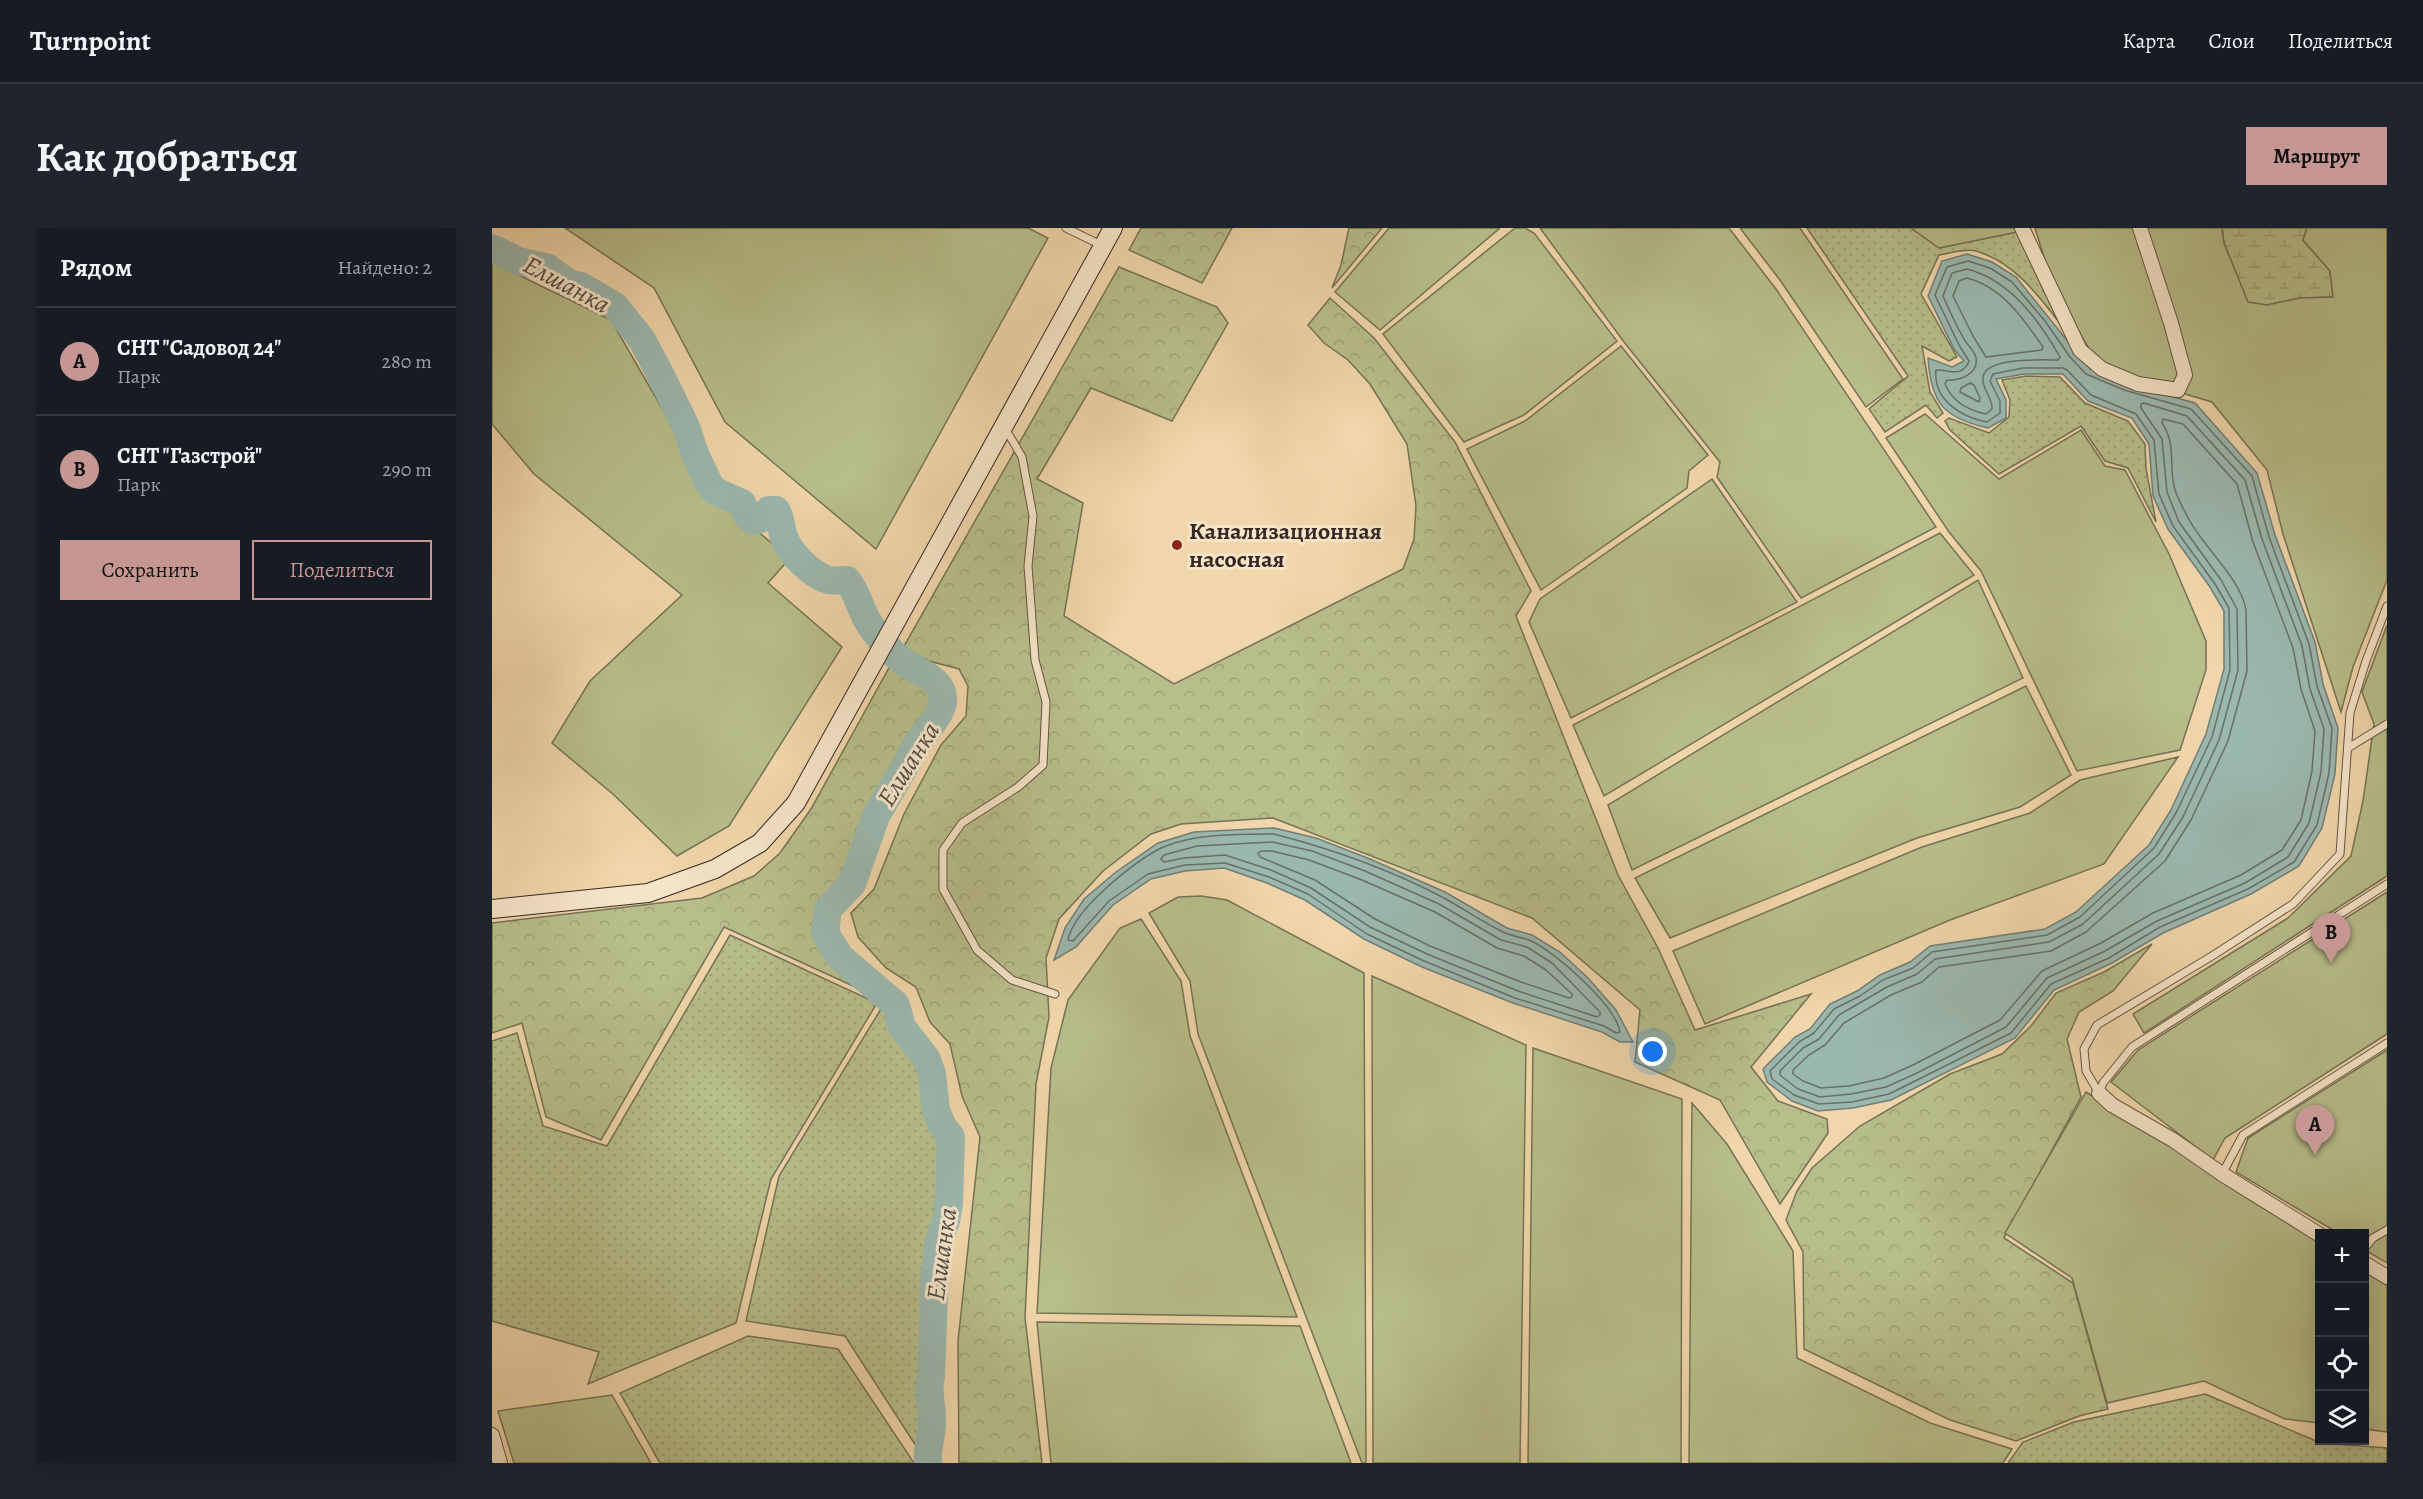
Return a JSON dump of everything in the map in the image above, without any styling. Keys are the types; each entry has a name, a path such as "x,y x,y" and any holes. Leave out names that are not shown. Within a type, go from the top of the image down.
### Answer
{"main road":[{"path":"492,909 648,893 715,869 760,843 796,803 1113,228"}],"street":[{"path":"2022,228 2080,350 2102,369 2138,384 2178,390 2185,375 2171,323 2140,228"},
{"path":"2099,1093 2112,1105 2173,1140 2315,1232"},
{"path":"2369,1266 2387,1277"},
{"path":"492,1435 500,1463"}],"lane":[{"path":"1065,228 1103,246"},
{"path":"1004,426 1022,457 1033,516 1028,566 1035,660 1046,702 1043,765 1018,787 962,823 943,850 943,889 977,950 1012,980 1055,994"},
{"path":"2099,1093 2086,1071 2084,1049 2097,1025 2212,956 2292,904 2340,854 2350,713 2366,661 2387,606"},
{"path":"2348,748 2387,724"},
{"path":"2099,1093 2103,1083 2132,1047 2387,884"},
{"path":"2222,1174 2243,1135 2387,1043"},
{"path":"2369,1243 2387,1230"}],"green space":[{"path":"565,228 1028,228 1048,238 876,549 725,422 654,288"},
{"path":"1141,228 1232,228 1202,283 1129,250"},
{"path":"1349,228 1382,228 1332,288 1341,265"},
{"path":"1389,228 1500,228 1380,330 1335,292"},
{"path":"1515,228 1525,228 1534,233 1617,341 1524,415 1464,442 1383,334"},
{"path":"1540,228 1729,228 1776,289 1936,527 1801,598 1717,477 1720,462 1624,342"},
{"path":"1740,228 1800,228 1903,379 1866,407 1780,280"},
{"path":"1807,228 1911,228 1939,248 2017,232 2072,339 2030,287 2006,265 1972,250 1939,255 1921,294 1957,357 1949,361 1922,346 1930,392 1943,413 1937,418 1926,405 1885,432 1869,409 1908,376"},
{"path":"1911,228 2016,228 2017,232 1939,248"},
{"path":"2035,228 2222,228 2224,243 2248,302 2267,305 2300,298 2333,297 2330,271 2303,240 2307,228 2387,228 2387,580 2353,667 2341,712 2283,534 2267,470 2212,402 2145,382 2096,360 2055,293"},
{"path":"2222,228 2307,228 2303,240 2330,271 2333,297 2300,298 2267,305 2248,303 2224,243"},
{"path":"492,262 611,320 711,493 790,558 768,583 842,647 729,826 677,856 614,795 552,743 590,681 682,595 534,474 492,424"},
{"path":"1119,267 1217,307 1228,323 1172,421 1091,388 1037,479 1083,503 1064,616 1174,684 1403,569 1414,539 1416,506 1407,444 1370,384 1348,360 1324,343 1308,325 1330,298 1374,338 1455,442 1531,591 1516,616 1618,875 1658,948 1695,1030 1811,994 1751,1067 1778,1101 1827,1119 1828,1133 1780,1204 1720,1100 1635,1062 1640,1010 1532,918 1273,818 1181,824 1151,834 1103,871 1059,919 1046,958 1049,1017 1036,1084 1025,1318 1042,1463 959,1463 958,1341 980,1137 962,1096 950,1044 930,1022 916,987 886,968 858,937 851,913 874,889 904,814 941,745 966,716 968,686 959,669 929,661 903,648"},
{"path":"1621,346 1708,455 1689,471 1687,488 1541,590 1467,449 1525,421"},
{"path":"2026,376 2060,377 2085,403 2128,421 2145,444 2146,469 2156,522 2128,468 2105,461 2081,426 1999,474 1950,430 1945,421 1949,418 1989,433 2009,417 2010,400 2002,380"},
{"path":"1925,414 1999,479 2081,430 2105,466 2125,470 2169,554 2206,641 2206,670 2180,750 2077,771 1981,571 1949,532 1886,438"},
{"path":"1712,479 1797,602 1571,718 1529,622 1540,599"},
{"path":"1940,533 1974,575 1604,796 1573,725"},
{"path":"1978,580 2023,678 1632,870 1608,805"},
{"path":"2387,625 2387,876 2144,1033 2133,1014 2288,918 2351,856 2363,801 2374,724 2362,692"},
{"path":"890,666 922,679 950,685 955,701 926,739 890,803 860,879 841,898 832,924 852,958 888,993 877,997 724,927 601,1140 546,1117 522,1023 492,1033 492,923 702,898 754,876 780,853 811,809"},
{"path":"2026,686 2071,775 2020,807 1917,838 1670,938 1635,878"},
{"path":"2178,757 2104,864 1950,920 1705,1024 1673,951 1922,847 2030,813 2080,780"},
{"path":"2387,892 2387,1034 2225,1138 2213,1160 2111,1082 2138,1050"},
{"path":"1201,896 1227,900 1364,973 1366,1463 1362,1463 1198,1034 1190,981 1149,913 1178,897"},
{"path":"1141,919 1181,981 1190,1036 1297,1317 1037,1313 1051,1068 1068,1000 1120,928"},
{"path":"730,935 877,1003 771,1179 736,1323 588,1384 599,1352 492,1321 492,1041 517,1033 543,1126 607,1146"},
{"path":"2152,944 2113,991 2079,1012 2067,1039 2081,1097 2004,1238 2073,1283 2108,1409 2079,1416 2016,1441 1950,1420 1804,1349 1803,1252 1786,1220 1797,1191 1812,1168 1860,1126 1950,1074 2002,1054 2031,1026 2056,993 2104,972"},
{"path":"1372,976 1526,1045 1520,1463 1373,1463"},
{"path":"897,995 926,1049 960,1140 957,1210 946,1240 931,1463 927,1463 845,1336 746,1321 779,1176 884,1004"},
{"path":"1533,1048 1682,1099 1681,1463 1528,1463"},
{"path":"2387,1050 2387,1263 2369,1252 2369,1229 2331,1229 2236,1172 2248,1138"},
{"path":"2086,1092 2315,1239 2315,1423 2285,1419 2204,1381 2107,1403 2072,1278 2005,1233"},
{"path":"1692,1103 1727,1144 1793,1251 1797,1358 1930,1423 2012,1449 2003,1463 1689,1463"},
{"path":"2369,1274 2387,1285 2387,1432 2369,1430"},
{"path":"1037,1322 1300,1326 1351,1463 1051,1463"},
{"path":"748,1336 838,1349 914,1463 660,1463 620,1393"},
{"path":"2205,1394 2315,1440 2315,1445 2387,1448 2387,1463 2008,1463 2023,1442 2074,1422"},
{"path":"612,1395 651,1463 514,1463 498,1411"}],"water":[{"path":"1967,254 1992,262 2016,277 2090,369 2126,384 2195,403 2257,473 2275,535 2315,642 2323,684 2338,728 2335,774 2322,828 2299,866 2251,894 2163,933 2112,963 2054,990 2015,1038 1891,1100 1853,1108 1818,1111 1792,1101 1767,1082 1763,1069 1795,1037 1810,1029 1830,1004 1857,991 1880,975 1910,962 1930,946 2045,929 2076,912 2149,845 2171,810 2206,734 2224,669 2224,611 2210,587 2168,529 2153,496 2149,444 2132,418 2088,401 2063,374 2024,374 1996,379 2006,400 2006,418 1988,428 1960,419 1942,406 1936,397 1932,387 1928,358 1952,367 1964,361 1954,349 1928,296 1942,261"},
{"path":"1274,828 1316,838 1370,859 1445,892 1507,928 1532,935 1560,952 1588,978 1616,1010 1633,1042 1620,1042 1602,1032 1513,1003 1422,967 1364,939 1305,900 1267,883 1224,868 1185,871 1151,879 1113,905 1076,947 1054,960 1065,928 1084,899 1116,872 1158,843 1194,832"}],"waterway":[{"name":"Елшанка","path":"492,248 518,261 548,268 570,284 581,286 615,306 642,340 658,370 686,427 709,484 715,491 742,503 748,517 755,521 763,518 769,510 776,510 784,537 796,556 821,577 830,580 847,580 870,625 884,644 901,660 935,682 943,694 943,702 938,715 911,753 876,816 852,884 828,909 825,933 840,957 896,1005 902,1027 926,1058 932,1074 936,1110 942,1125 951,1137 949,1203 946,1221 939,1240 935,1270 929,1387 932,1425 928,1463"}],"place":[{"name":"Канализационная насосная","path":"1177,545"},
{"name":"СНТ \"Газстрой\"","path":"2331,963"},
{"name":"СНТ \"Садовод 24\"","path":"2315,1155"}]}
